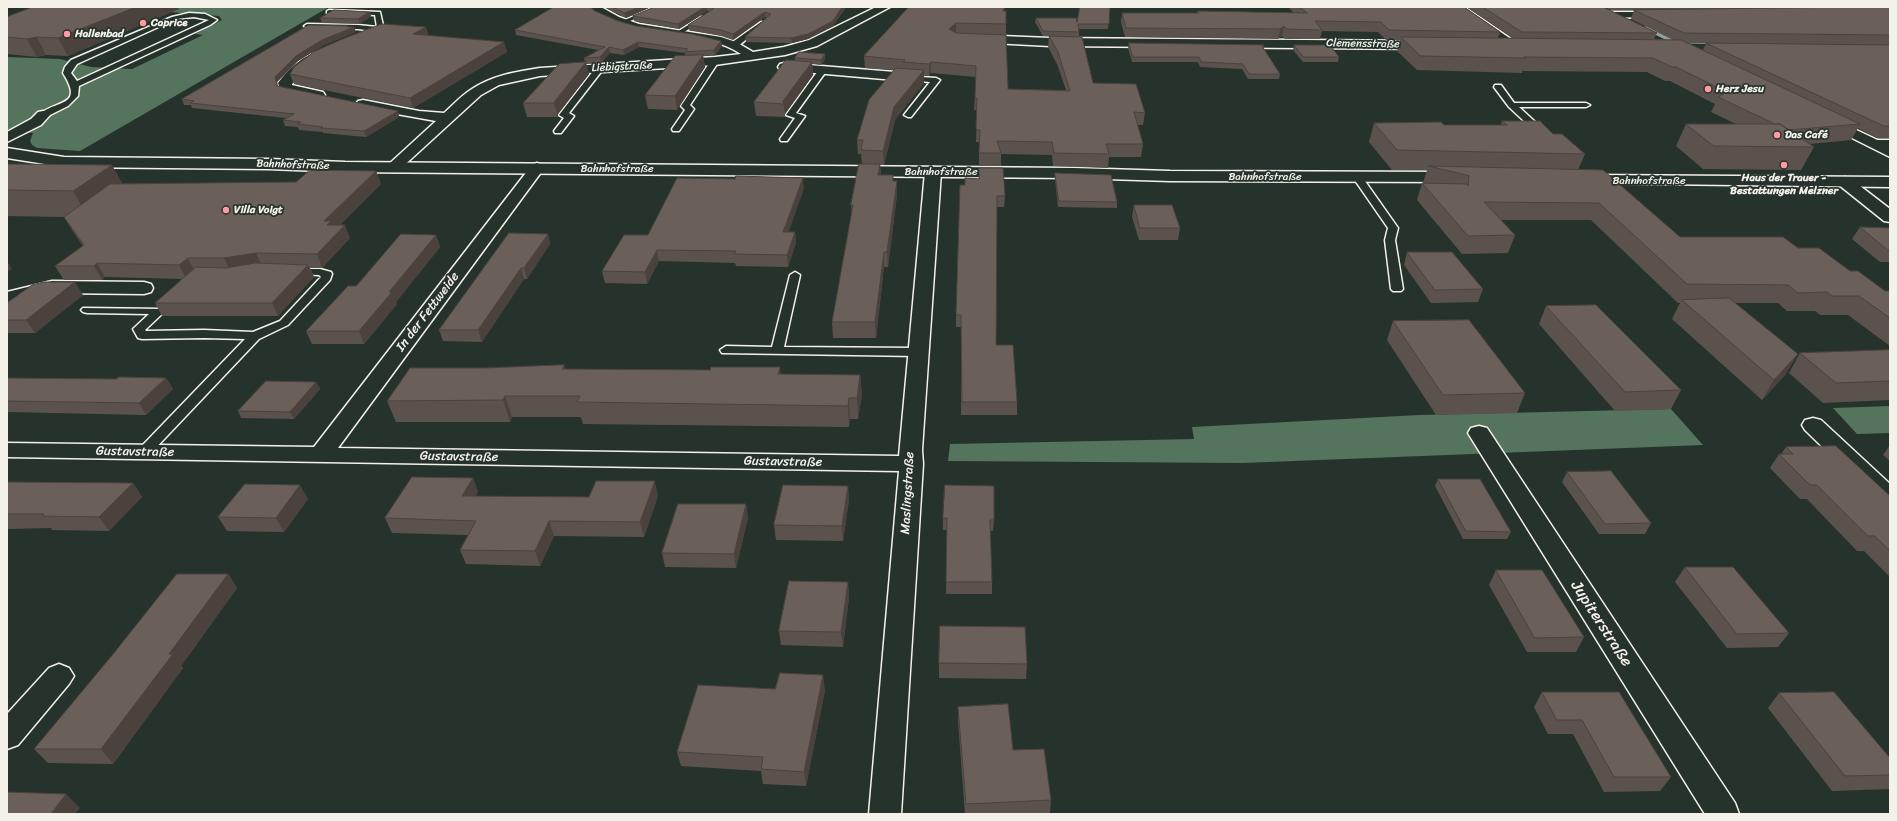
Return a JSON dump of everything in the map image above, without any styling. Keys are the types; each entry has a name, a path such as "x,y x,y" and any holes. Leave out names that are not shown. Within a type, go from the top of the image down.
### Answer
{"street":[{"path":"594,7 601,12 623,22 637,26 703,36 734,45 749,53 752,57"},
{"name":"Liebigstraße","path":"394,167 476,92 494,82 515,76 540,72 715,61 786,51 813,42 884,7"},
{"path":"1456,7 1515,46"},
{"path":"1635,28 1602,12 1675,14"},
{"path":"352,40 381,30"},
{"name":"Clemensstraße","path":"964,39 1050,42 1444,45"},
{"path":"1654,42 1676,47 1750,48"},
{"path":"1491,46 1530,46"},
{"path":"1676,47 1704,61"},
{"path":"324,52 298,70 285,83 286,88 327,97"},
{"name":"Liebigstraße","path":"715,61 896,76"},
{"path":"350,102 419,115 447,118"},
{"path":"1814,114 1890,152"},
{"path":"7,129 43,115"},
{"path":"7,138 36,122 43,115"},
{"name":"Bahnhofstraße","path":"7,153 64,162"},
{"name":"Bahnhofstraße","path":"7,167 64,162 394,167 1074,172 1170,176 1467,177"},
{"name":"In der Fettweide","path":"320,455 537,168"},
{"name":"Maslingstraße","path":"884,814 911,464 910,450 933,172"},
{"name":"Bahnhofstraße","path":"1579,176 1890,182"},
{"path":"1845,182 1890,217"},
{"path":"7,298 52,287 144,288"},
{"path":"1813,425 1890,498"},
{"name":"Jupiterstraße","path":"1479,433 1723,814"},
{"name":"Gustavstraße","path":"7,450 911,464"},
{"path":"7,736 58,676"}],"lane":[{"path":"623,22 661,7"},
{"path":"307,26 358,27 381,30 378,13 329,12"},
{"path":"679,33 710,13"},
{"path":"43,115 73,98 76,91 75,85 67,73 69,67 85,56 174,18 189,16 207,17 214,20 203,27 75,85"},
{"path":"734,45 767,19"},
{"path":"676,129 690,109 685,106 715,61"},
{"path":"558,131 570,116 563,115 600,68"},
{"path":"784,139 801,116 790,115 823,70"},
{"path":"896,76 936,80 908,115"},
{"path":"1498,87 1512,105 1546,137"},
{"path":"1512,105 1586,106"},
{"path":"1874,143 1890,143"},
{"path":"1357,176 1393,228 1390,240 1397,289"},
{"path":"144,452 255,336 284,323 326,278 327,274 320,272 283,272"},
{"path":"776,351 795,275"},
{"path":"87,310 162,308 139,329 142,335 204,334 255,336"},
{"path":"726,350 918,352"}],"green space":[{"path":"131,7 329,7 80,151 37,148 32,145 30,141 33,133 7,129 7,57 60,59 91,67 132,69 203,35 195,34 222,20 219,16"},
{"path":"1890,406 1890,433 1857,434 1833,408"},
{"path":"1671,409 1703,445 1243,463 948,461 950,444 1194,439 1192,427 1420,415"}],"building":[{"path":"33,7 136,7 58,38 37,37 27,39 7,37 7,17"},
{"path":"554,7 590,7 595,11 618,21 636,26 692,34 721,41 714,50 685,52 688,49 638,42 623,50 609,47 600,57 584,58 605,47 515,30"},
{"path":"613,7 639,7 625,13"},
{"path":"655,7 705,7 678,24 633,16"},
{"path":"713,7 842,7 833,21 808,34 791,38 745,37 771,14 765,12 733,34 721,30 688,25 713,9"},
{"path":"909,7 1005,7 1003,11 1006,11 1006,24 956,23 949,29 956,33 1006,35 1008,89 1070,91 1058,52 1049,36 1082,37 1093,83 1136,84 1145,113 1134,112 1143,144 1106,144 1109,154 1054,153 1052,142 997,141 1001,153 979,153 980,130 976,129 976,66 931,62 929,64 903,62 905,60 864,56"},
{"path":"1080,7 1110,7 1109,24 1078,24 1079,32 1043,31 1036,18 1076,18 1077,22"},
{"path":"1300,7 1464,7 1500,32 1389,30 1381,22 1315,21 1322,30 1287,29 1284,26 1280,29 1126,28 1122,13 1199,13 1197,11 1307,13"},
{"path":"1483,7 1603,7 1657,33 1522,32"},
{"path":"1890,7 1890,35 1684,33 1634,10"},
{"path":"334,10 369,12 358,19 320,18"},
{"path":"382,24 426,27 413,34 504,42 410,98 290,74 294,67 315,51"},
{"path":"309,25 354,27 322,40 296,56 275,77 277,86 398,111 364,131 321,128 323,127 297,124 301,122 283,120 294,114 190,103 194,101 182,99"},
{"path":"1401,37 1681,40 1860,124 1789,130 1780,124 1775,124 1718,97 1727,92 1676,67 1672,67 1653,58 1421,56"},
{"path":"1129,43 1264,45 1262,46 1280,74 1249,74 1243,64 1201,62 1199,57 1133,57"},
{"path":"1706,43 1890,45 1890,126 1884,126"},
{"path":"1294,45 1330,45 1339,57 1304,57"},
{"path":"799,52 825,54 821,60 795,58"},
{"path":"703,55 675,96 645,95 675,56"},
{"path":"786,60 812,62 783,101 784,104 754,102"},
{"path":"586,62 554,103 523,103 559,64"},
{"path":"896,68 924,70 894,107 883,151 861,150 863,140 857,140 869,100"},
{"path":"1502,121 1540,121 1553,134 1562,134 1585,154 1397,150 1374,123 1441,122 1444,125 1507,125"},
{"path":"1686,124 1780,124 1814,147 1714,146"},
{"path":"7,164 112,165 73,191 7,190"},
{"path":"859,164 880,164 878,175 893,175 893,181 897,181 887,252 884,252 875,322 832,322 853,205 851,205"},
{"path":"1429,166 1603,170 1680,237 1783,237 1798,248 1819,248 1850,271 1858,271 1885,291 1890,291 1890,318 1859,296 1832,296 1827,292 1798,293 1788,285 1687,284 1599,203 1484,202 1515,235 1468,236 1422,183 1467,184 1468,186 1469,176"},
{"path":"979,168 1003,168 1005,196 997,196 996,345 1013,345 1017,402 962,402 961,315 956,315 960,185 965,185 965,178 979,179"},
{"path":"310,170 376,171 324,221 331,221 327,225 345,225 317,254 256,253 224,258 188,258 179,265 97,263 94,266 55,266 84,245 64,217 110,184 296,182"},
{"path":"1055,173 1111,175 1117,202 1059,201"},
{"path":"736,176 803,178 783,232 795,232 787,255 734,254 736,251 657,250 645,272 602,271 624,235 648,235 677,178 735,179"},
{"path":"1134,205 1172,205 1180,228 1140,228"},
{"path":"1860,227 1890,228 1890,250 1888,250"},
{"path":"509,233 548,234 524,268 521,268 478,330 439,330"},
{"path":"401,234 436,235 389,292 392,292 359,331 306,331 348,286 356,286"},
{"path":"1407,252 1452,252 1483,289 1435,290"},
{"path":"256,263 308,265 272,303 155,303 196,267 225,268"},
{"path":"44,282 75,282 26,320 7,320 7,303 32,285"},
{"path":"1729,298 1798,354 1774,380 1682,300"},
{"path":"1596,305 1681,390 1625,392 1546,306"},
{"path":"1469,320 1525,393 1443,395 1393,321"},
{"path":"1890,350 1890,381 1836,383 1800,353"},
{"path":"564,365 562,369 710,370 711,367 780,367 778,374 860,375 857,398 849,398 848,406 577,402 580,396 505,396 503,400 387,401 410,368 485,368"},
{"path":"119,377 166,378 139,403 7,401 7,378 116,379"},
{"path":"266,381 316,382 290,412 238,411"},
{"path":"1836,446 1890,496 1890,551 1875,536 1868,536 1817,485 1810,485 1779,454 1793,454 1786,447"},
{"path":"1611,471 1651,523 1605,524 1567,472"},
{"path":"412,477 473,478 462,496 589,497 596,481 655,481 640,522 549,521 535,551 460,550 476,521 385,518"},
{"path":"1438,479 1480,479 1511,532 1466,531"},
{"path":"7,482 133,483 99,517 42,516 44,514 7,514"},
{"path":"245,484 300,485 276,518 218,517"},
{"path":"783,485 848,486 842,526 774,525"},
{"path":"945,485 994,486 994,520 990,520 992,582 946,582 947,518 943,518"},
{"path":"678,504 746,504 734,554 662,553"},
{"path":"1685,567 1733,567 1789,633 1737,634"},
{"path":"1496,570 1542,570 1584,637 1535,638"},
{"path":"177,574 228,574 169,654 173,654 101,749 34,749 114,653"},
{"path":"789,581 848,582 841,632 779,631"},
{"path":"940,626 1025,627 1027,664 939,663"},
{"path":"780,673 823,675 804,772 761,769 763,757 677,752 698,685 775,689"},
{"path":"1542,692 1619,692 1671,777 1614,777 1582,720 1557,720"},
{"path":"1834,692 1890,758 1890,775 1845,776 1779,693"},
{"path":"1008,704 1013,750 1044,749 1051,800 966,804 958,707"},
{"path":"7,792 66,794 51,814 7,814"}],"waterway":[{"path":"1647,28 1678,43"}],"place":[{"name":"Caprice","path":"143,23"},
{"name":"Hallenbad","path":"67,34"},
{"name":"Herz Jesu","path":"1708,89"},
{"name":"Das Café","path":"1777,135"},
{"name":"Haus der Trauer - Bestattungen Melzner","path":"1784,165"},
{"name":"Villa Voigt","path":"226,210"}]}
